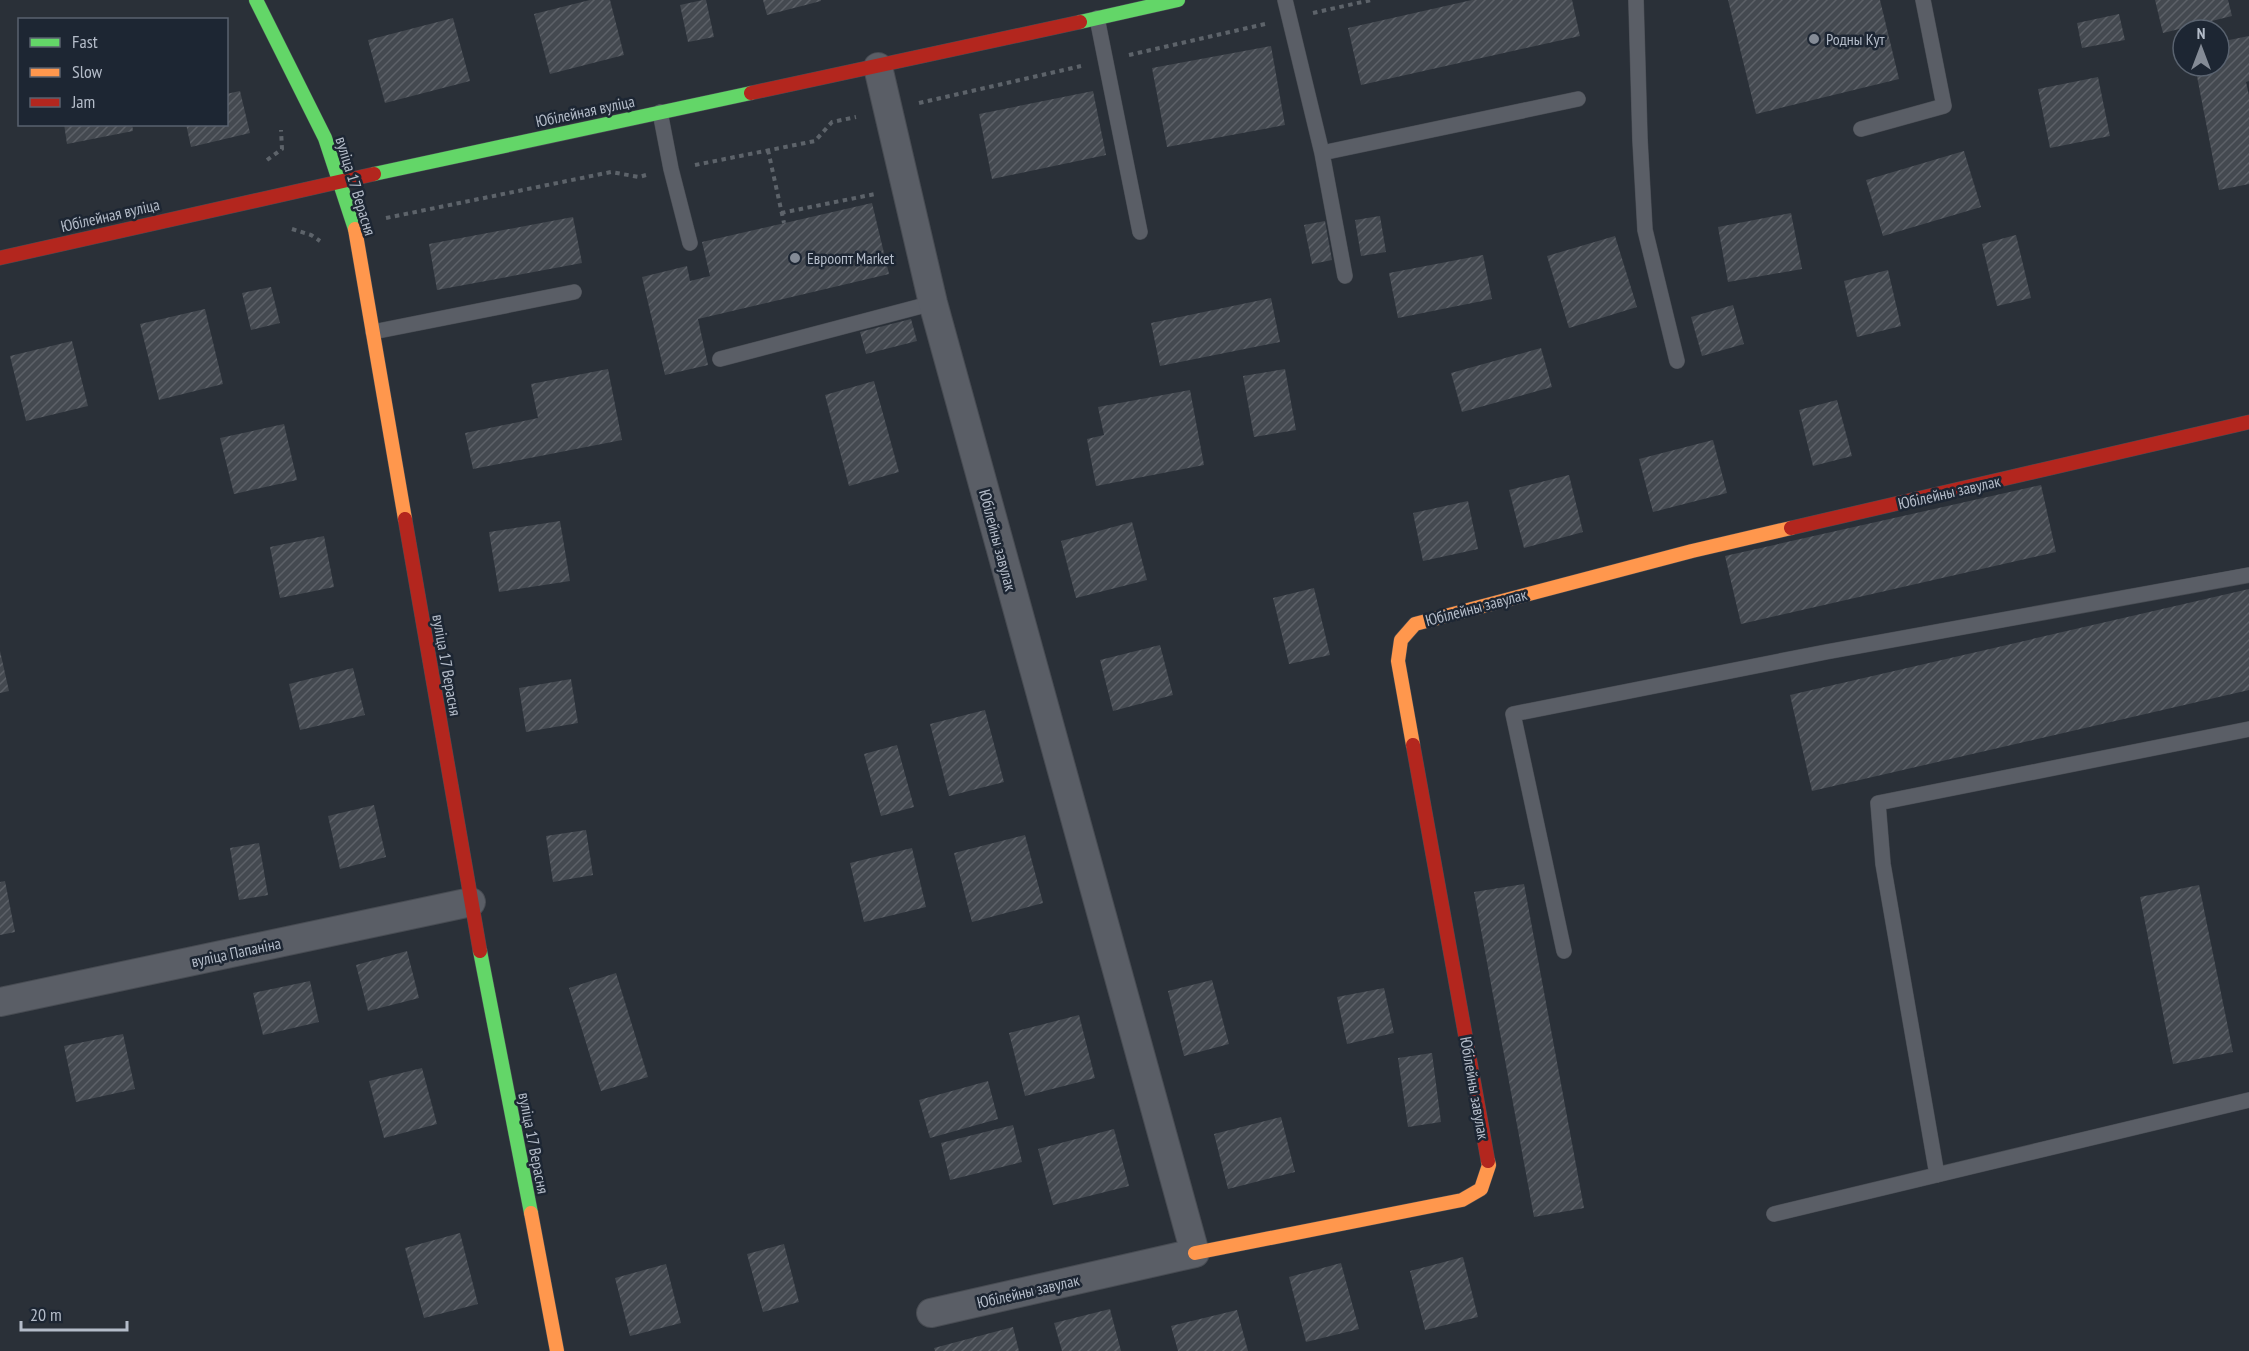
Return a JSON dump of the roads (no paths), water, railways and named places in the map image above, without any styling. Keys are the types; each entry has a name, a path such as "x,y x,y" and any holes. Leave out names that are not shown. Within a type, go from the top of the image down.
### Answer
{"street":[{"name":"вуліца 17 Верасня","path":"256,0 325,138 354,226 471,902 556,1351"},
{"name":"Юбілейная вуліца","path":"0,258 271,195 879,67 1178,0"},
{"name":"Юбілейны завулак","path":"879,67 933,303 1195,1253"},
{"name":"Юбілейны завулак","path":"931,1313 1195,1253 1462,1200 1481,1189 1489,1165 1398,661 1401,640 1415,624 1692,551 2249,422"},
{"name":"вуліца Папаніна","path":"0,1002 471,902"}],"lane":[{"path":"1285,0 1322,153 1345,276"},
{"path":"1636,0 1645,230 1677,361"},
{"path":"1862,129 1944,106 1923,0"},
{"path":"1097,18 1140,232"},
{"path":"1322,153 1578,99"},
{"path":"660,112 671,169 690,243"},
{"path":"373,332 574,292"},
{"path":"720,359 933,303"},
{"path":"1564,951 1513,714 1826,652 2249,575"},
{"path":"1937,1175 1882,864 1878,803 2249,729"},
{"path":"1773,1214 2249,1100"}],"place":[{"name":"Родны Кут","path":"1814,39"},
{"name":"Евроопт Market","path":"795,258"}]}
